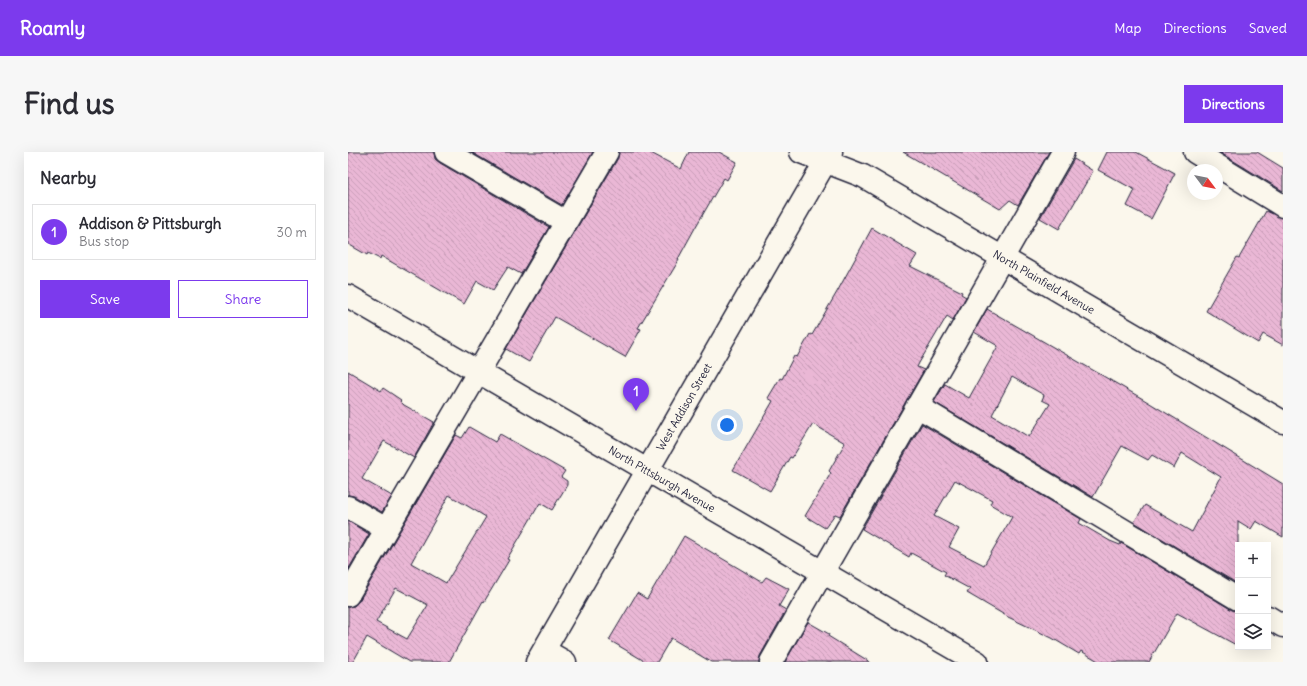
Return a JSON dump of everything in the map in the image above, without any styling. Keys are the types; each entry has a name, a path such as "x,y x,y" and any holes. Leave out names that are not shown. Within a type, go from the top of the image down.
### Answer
{"street":[{"path":"446,152 566,222"},
{"path":"348,595 607,152"},
{"name":"North Plainfield Avenue","path":"801,152 828,157 863,176 1283,422"},
{"path":"771,662 1063,152"},
{"path":"1194,152 1283,206"},
{"name":"West Addison Street","path":"541,656 828,157"},
{"name":"North Pittsburgh Avenue","path":"348,296 977,662"},
{"path":"917,406 1235,597"},
{"path":"348,507 386,529"},
{"path":"1271,619 1283,626"},
{"path":"541,656 565,662"}],"building":[{"path":"348,152 434,152 435,159 440,163 549,227 521,274 508,267 493,290 477,281 464,304 381,256 380,259 368,253 367,255 348,244"},
{"path":"471,152 593,152 562,205"},
{"path":"619,152 649,152 681,169 689,152 719,152 737,162 727,180 724,178 695,228 678,259 679,260 638,328 641,329 625,357 555,317 529,362 506,349 618,158"},
{"path":"903,152 1049,152 1018,205 1010,200 1000,209"},
{"path":"1107,152 1136,152 1175,173 1151,219 1127,206 1135,190 1098,170"},
{"path":"1219,152 1257,152 1283,168 1283,191"},
{"path":"1074,159 1093,171 1059,229 1040,218"},
{"path":"1266,211 1283,218 1283,345 1263,334 1258,343 1206,311 1237,257 1239,258"},
{"path":"872,228 917,255 910,266 962,292 961,294 966,297 953,320 947,316 919,363 917,367 924,370 840,516 835,514 825,528 805,516 831,473 829,471 845,443 813,424 792,458 790,457 770,491 733,470 773,401 768,398 780,378 782,379 794,356 797,357 810,334 812,335"},
{"path":"987,309 1143,399 1283,484 1283,537 1256,521 1251,529 1238,521 1238,542 1235,542 1235,582 1134,522 1145,505 1192,532 1221,477 1182,453 1174,468 1152,455 1148,460 1122,446 1093,497 934,402 945,384 969,398 998,346 974,332","holes":["1012,377 1044,395 1042,400 1050,404 1029,437 992,415"]},
{"path":"348,371 381,391 383,388 401,400 400,401 404,405 434,422 414,458 384,441 362,479 392,496 382,512 354,496 348,495"},
{"path":"922,424 1081,519 1079,523 1110,541 1120,545 1121,543 1235,610 1235,644 1177,613 1149,662 1100,662 1081,651 1079,654 1052,638 1008,617 967,593 970,589 944,575 946,572 911,553 909,557 862,529","holes":["955,480 992,500 990,504 1012,517 984,565 949,547 959,529 934,516"]},
{"path":"469,427 495,442 500,434 565,471 561,477 567,481 567,485 552,510 540,503 507,559 509,560 484,602 483,601 449,662 409,662 367,637 353,662 348,662 348,607 354,606 359,601 456,435 462,438","holes":["449,495 486,517 446,583 411,563","396,588 428,605 407,639 376,622"]},
{"path":"348,521 369,534 348,570"},
{"path":"684,536 762,582 766,577 789,589 779,606 786,610 760,656 759,662 711,662 671,638 657,662 646,662 609,640 637,593 647,599"},
{"path":"808,622 829,634 828,636 870,662 785,662"}],"place":[{"name":"Addison & Pittsburgh","path":"636,411"}]}
